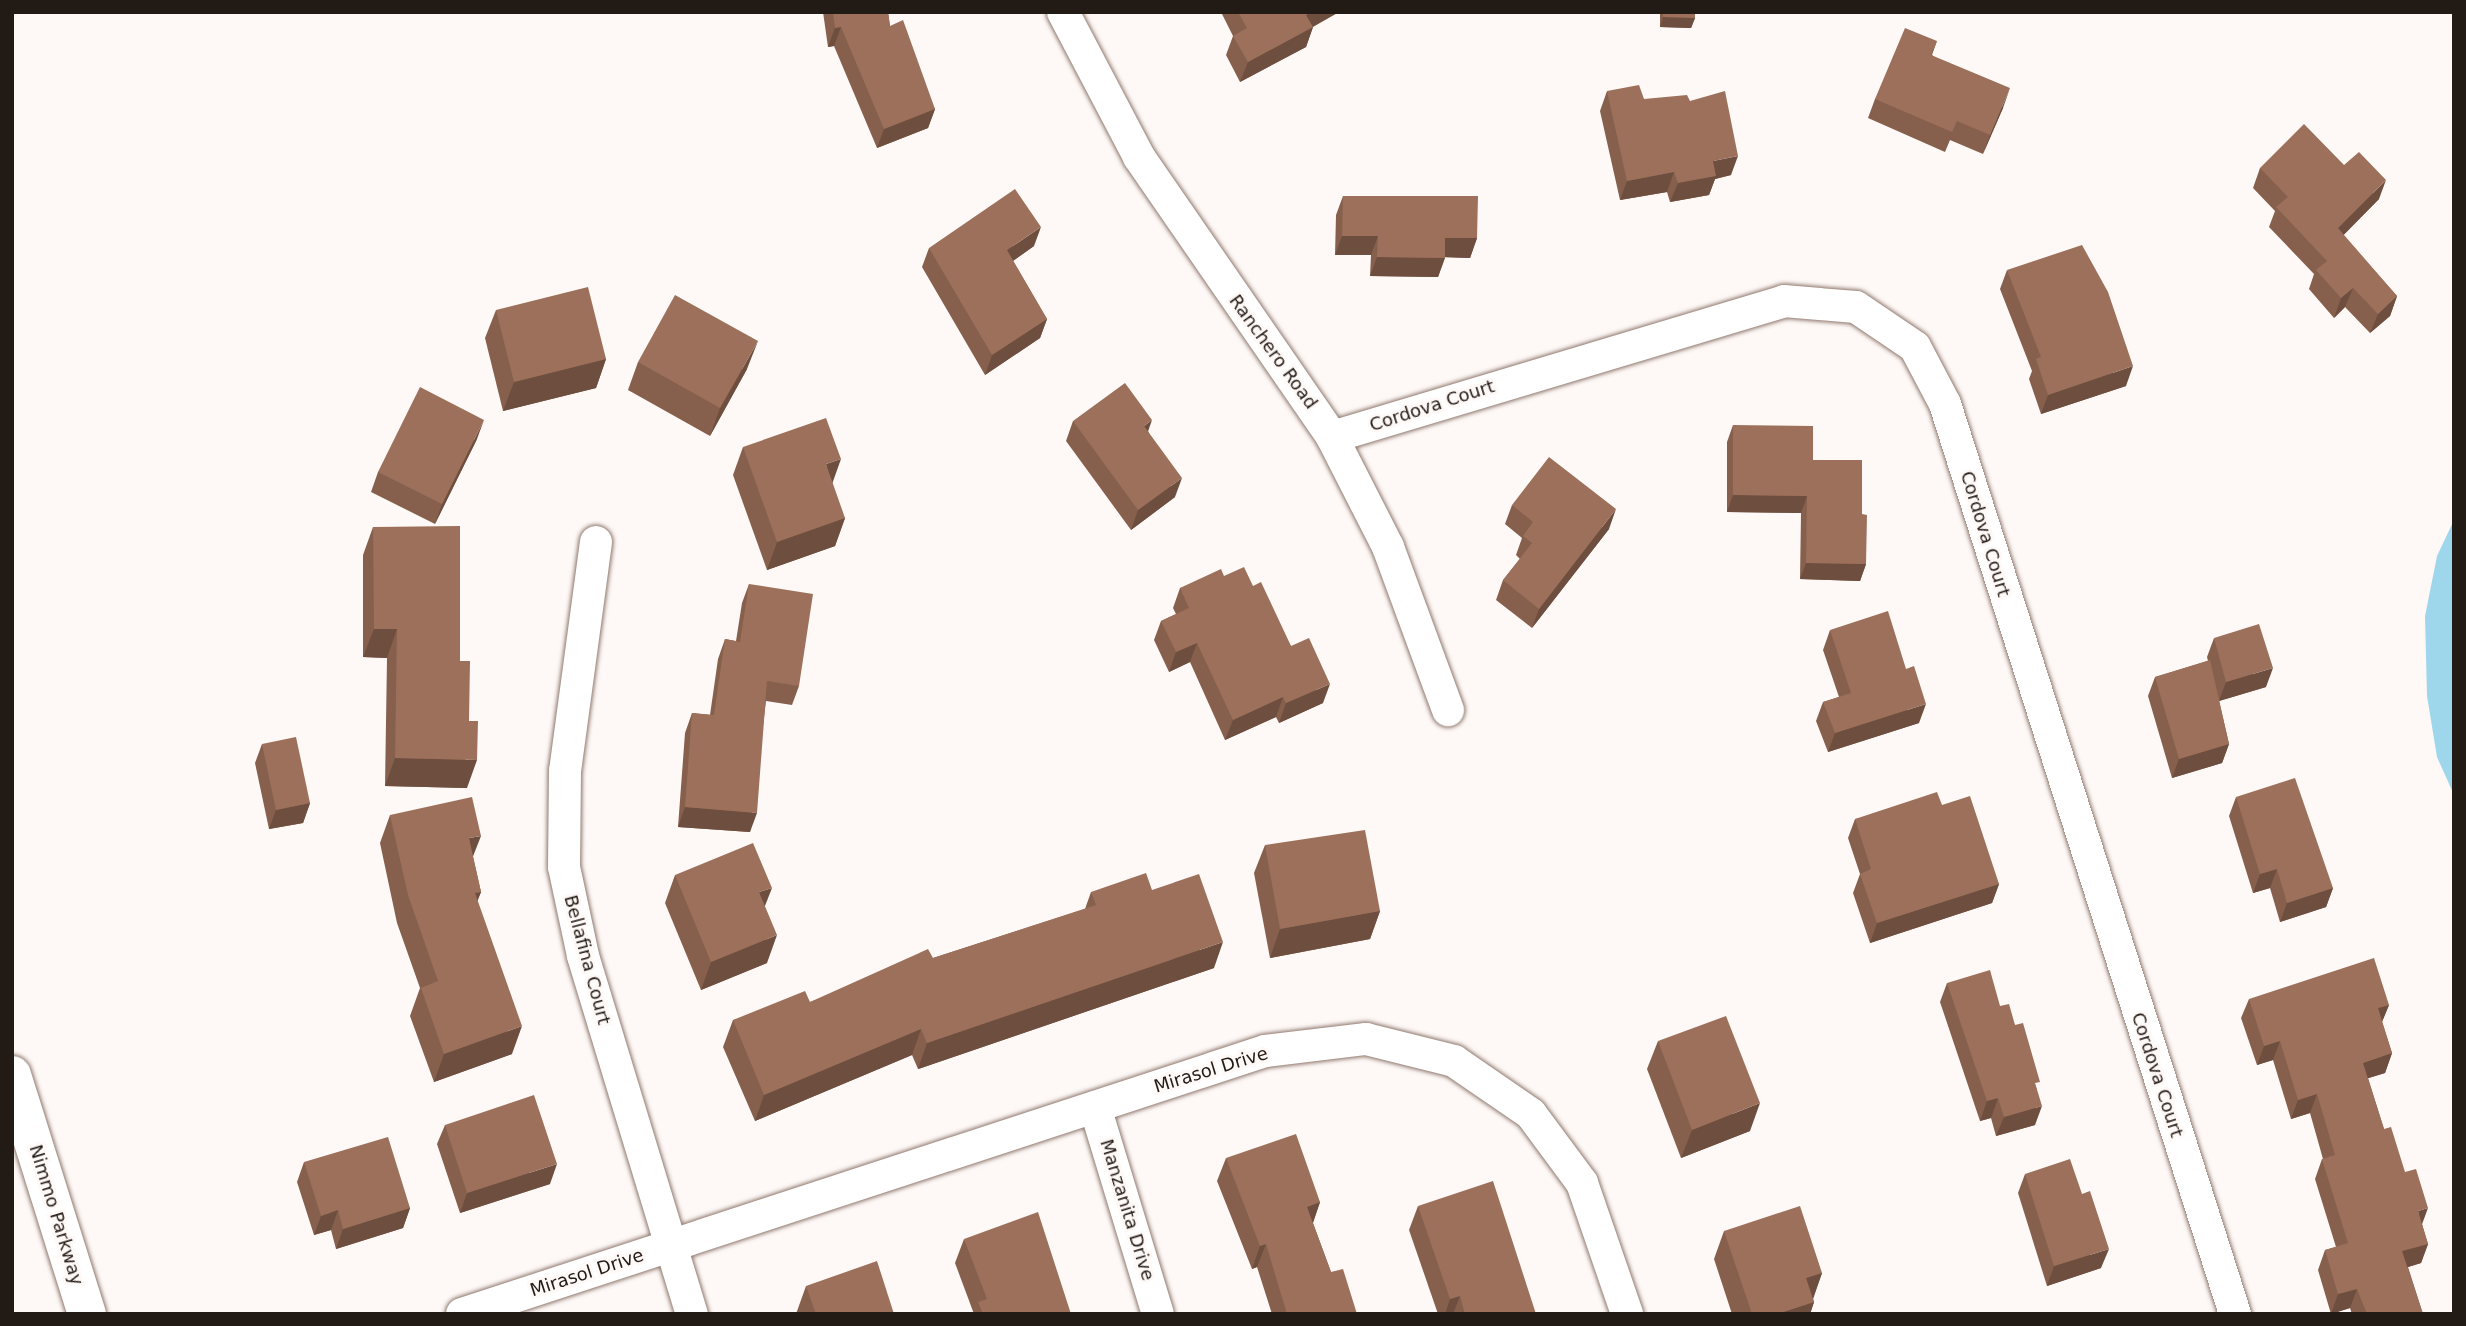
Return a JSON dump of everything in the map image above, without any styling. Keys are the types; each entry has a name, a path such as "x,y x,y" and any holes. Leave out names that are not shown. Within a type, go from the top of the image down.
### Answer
{"street":[{"name":"Ranchero Road","path":"1063,12 1139,157 1332,437 1388,547 1448,709"},
{"name":"Cordova Court","path":"1332,437 1784,301 1856,307 1915,346 1945,404 2235,1314"},
{"name":"Bellafina Court","path":"596,542 565,771 564,867 583,956 672,1245"},
{"name":"Mirasol Drive","path":"461,1314 1265,1051 1319,1041 1366,1039 1454,1061 1531,1114 1559,1146 1601,1226 1628,1314"},
{"name":"Nimmo Parkway","path":"12,1076 87,1314"},
{"name":"Manzanita Drive","path":"1095,1107 1158,1314"},
{"path":"672,1245 692,1314"}],"water":[{"path":"2454,520 2454,795 2437,757 2427,696 2425,616 2437,556"}],"building":[{"path":"833,12 888,12 890,26 903,20 935,109 884,129 841,27 835,28"},
{"path":"1238,12 1311,12 1306,15 1313,27 1248,62 1233,36 1247,28"},
{"path":"1663,12 1695,12 1695,18 1663,17"},
{"path":"1905,28 1937,41 1931,55 2010,88 1990,135 1957,121 1952,132 1875,99"},
{"path":"1639,85 1644,99 1687,95 1690,101 1725,91 1738,156 1713,161 1716,176 1678,183 1674,172 1627,181 1607,91"},
{"path":"2304,124 2344,165 2359,152 2386,180 2338,228 2397,296 2378,314 2353,288 2341,298 2316,270 2327,261 2276,207 2288,197 2260,168"},
{"path":"1015,189 1041,227 1007,250 1047,319 992,355 929,248"},
{"path":"1343,196 1478,196 1477,238 1445,238 1445,258 1377,257 1378,236 1342,236"},
{"path":"2082,245 2108,292 2133,366 2048,395 2036,359 2041,357 2007,270"},
{"path":"588,287 606,359 514,382 496,310"},
{"path":"675,295 758,341 720,408 638,362"},
{"path":"1125,383 1152,420 1144,426 1182,478 1138,510 1073,421"},
{"path":"420,387 484,420 442,504 378,472"},
{"path":"826,418 841,459 826,464 845,518 777,542 743,447"},
{"path":"1733,425 1813,426 1813,460 1862,460 1862,514 1867,515 1866,564 1806,563 1807,496 1733,495"},
{"path":"1549,457 1616,509 1539,609 1503,580 1532,543 1523,536 1533,522 1512,505"},
{"path":"460,526 460,661 470,661 469,721 478,721 477,760 395,758 397,629 374,629 373,527"},
{"path":"1244,567 1253,586 1261,582 1291,646 1309,638 1330,684 1286,703 1283,697 1233,720 1197,643 1176,652 1161,621 1189,608 1180,588 1221,569 1224,576"},
{"path":"749,584 813,594 799,686 767,681 757,813 685,807 692,713 714,715 725,639 740,642"},
{"path":"1888,611 1906,669 1914,666 1926,704 1835,733 1823,702 1851,693 1830,630"},
{"path":"2259,624 2273,668 2226,682 2214,638"},
{"path":"2210,660 2229,744 2179,759 2155,677"},
{"path":"296,737 310,803 276,810 262,744"},
{"path":"2295,778 2333,888 2287,903 2277,869 2260,874 2236,797"},
{"path":"1937,792 1942,805 1970,796 1999,884 1877,923 1860,874 1871,869 1855,819"},
{"path":"472,797 481,836 469,838 481,892 475,893 522,1026 444,1054 421,988 438,981 408,895 390,815"},
{"path":"1365,830 1380,911 1280,929 1265,845"},
{"path":"753,843 772,888 759,892 777,935 711,962 675,875"},
{"path":"1146,873 1152,890 1199,874 1223,942 927,1043 921,1029 764,1095 733,1020 805,991 810,1002 928,949 933,958 1096,905 1091,892"},
{"path":"2374,958 2389,1005 2378,1008 2392,1053 2363,1063 2384,1129 2391,1127 2405,1172 2416,1169 2428,1208 2418,1211 2428,1244 2402,1251 2423,1314 2367,1314 2357,1289 2338,1294 2325,1250 2348,1243 2322,1159 2335,1155 2317,1094 2298,1100 2280,1041 2264,1046 2249,999"},
{"path":"1990,970 2000,1006 2009,1004 2015,1025 2023,1023 2040,1082 2035,1083 2042,1106 2004,1117 1998,1098 1987,1101 1947,983"},
{"path":"1726,1016 1760,1103 1692,1130 1658,1041"},
{"path":"534,1095 557,1164 467,1193 445,1125"},
{"path":"1296,1134 1320,1202 1307,1207 1331,1272 1343,1269 1357,1314 1287,1314 1266,1244 1260,1246 1226,1158"},
{"path":"388,1137 410,1208 343,1229 338,1210 321,1216 304,1162"},
{"path":"2070,1159 2082,1194 2090,1191 2109,1249 2054,1266 2025,1174"},
{"path":"1493,1181 1536,1314 1465,1314 1460,1296 1450,1299 1418,1206"},
{"path":"1800,1206 1822,1273 1806,1278 1814,1302 1777,1314 1752,1314 1724,1231"},
{"path":"1038,1212 1071,1314 983,1314 978,1302 987,1299 964,1239"},
{"path":"877,1261 894,1314 816,1314 806,1286"}]}
